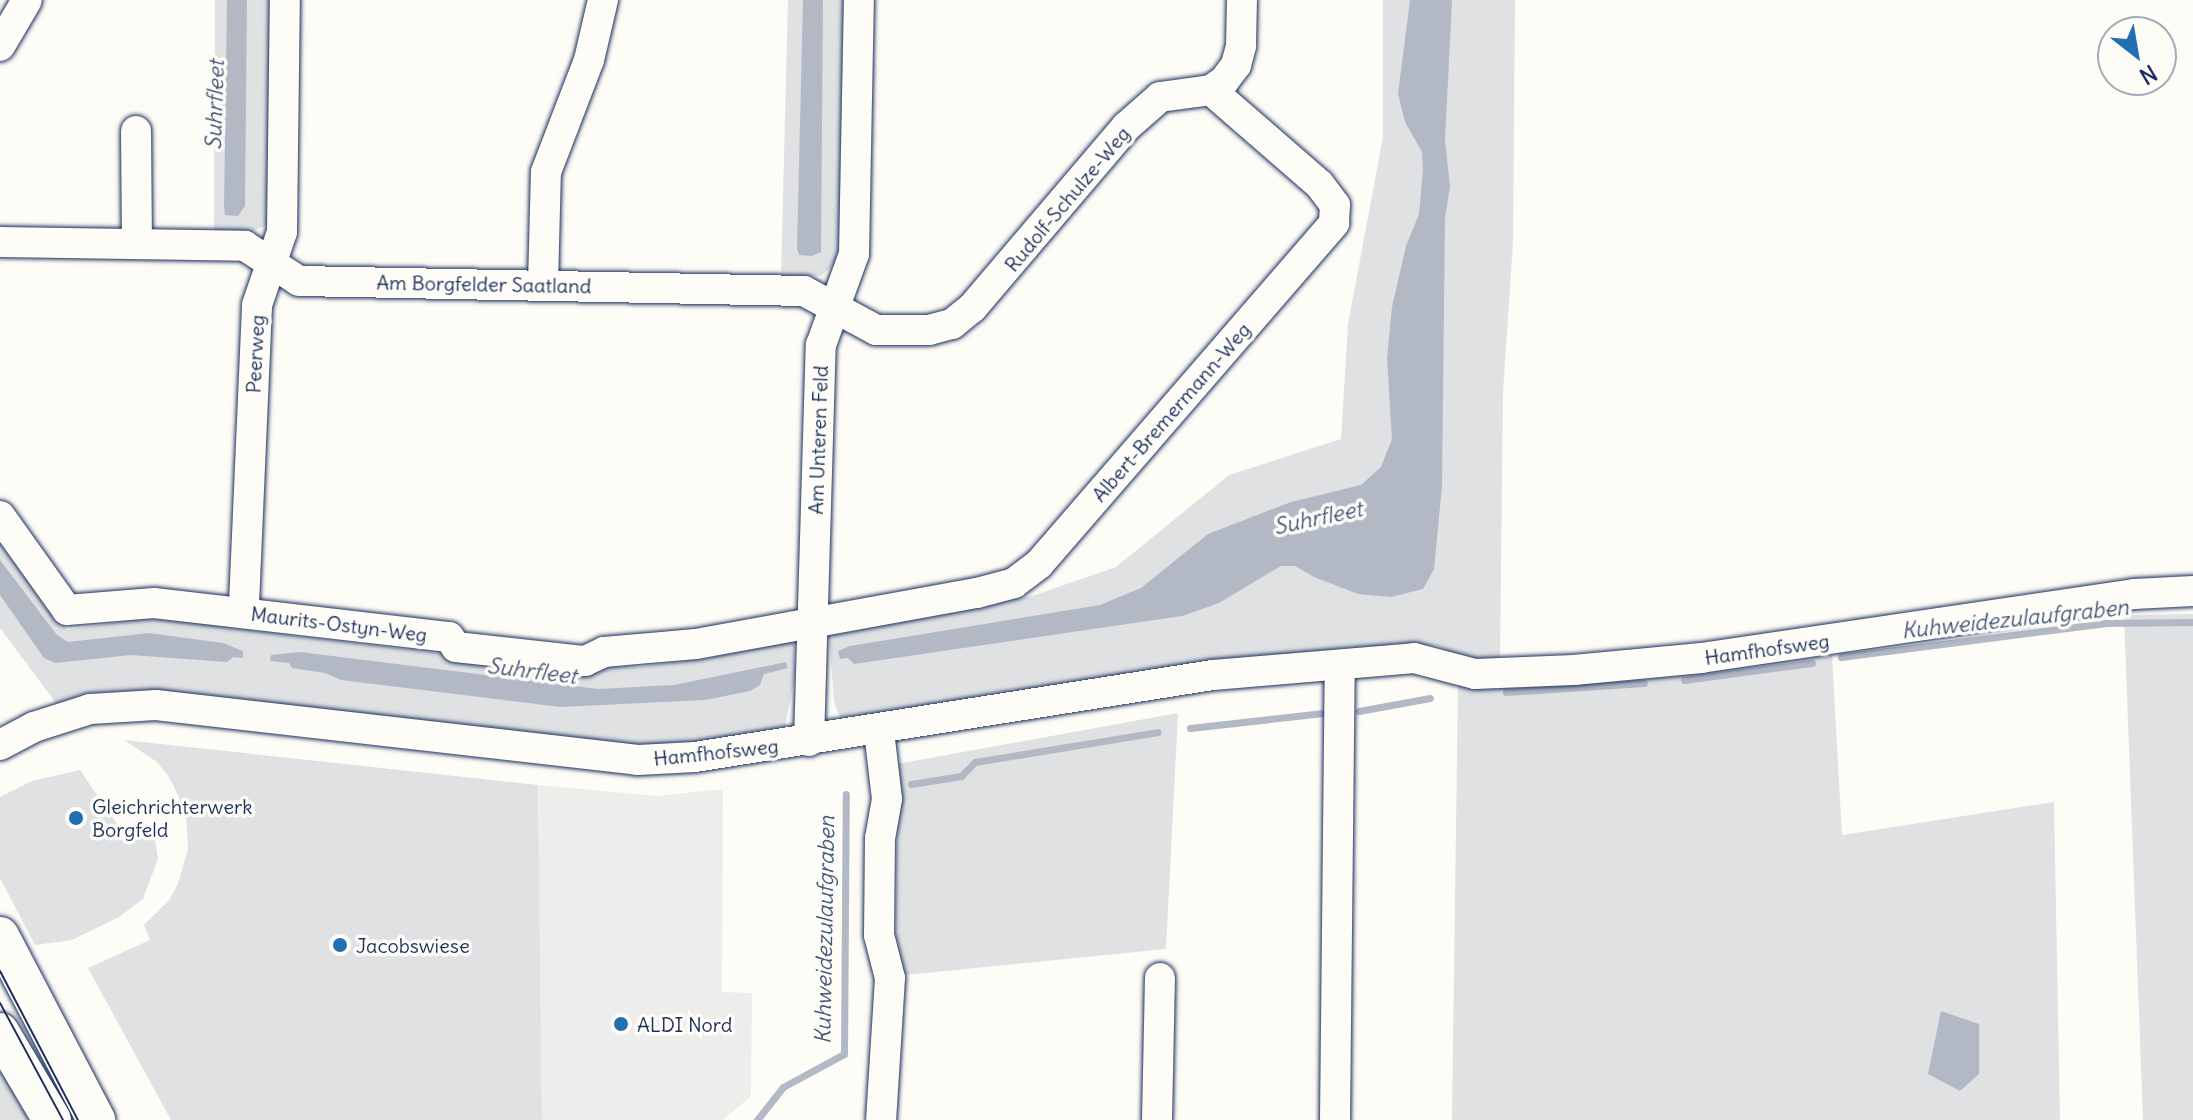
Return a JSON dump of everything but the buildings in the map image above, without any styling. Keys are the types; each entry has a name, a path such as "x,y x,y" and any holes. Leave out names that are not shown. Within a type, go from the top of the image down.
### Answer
{"main road":[{"path":"0,936 96,1120"},
{"path":"0,1032 52,1120"}],"street":[{"path":"0,46 27,0"},
{"name":"Peerweg","path":"250,613 244,604 257,305 282,232 285,0"},
{"path":"543,284 546,172 589,60 603,0"},
{"name":"Am Unteren Feld","path":"809,741 821,345 854,254 859,0"},
{"path":"1211,90 1224,81 1236,65 1241,46 1242,0"},
{"name":"Rudolf-Schulze-Weg","path":"836,310 876,330 929,330 952,324 1007,272 1137,117 1160,97 1211,90"},
{"name":"Albert-Bremermann-Weg","path":"813,621 923,604 1014,583 1039,564 1334,223 1335,205 1319,184 1211,90"},
{"path":"136,131 137,244"},
{"name":"Am Borgfelder Saatland","path":"0,242 245,246 299,281 804,291 836,310"},
{"name":"Maurits-Ostyn-Weg","path":"0,516 67,610 154,603 449,637 456,647 585,661 604,652 696,644 813,621"},
{"name":"Hamfhofsweg","path":"0,745 62,717 122,705 156,705 638,760 708,756 1213,675 1414,658 1475,674 1574,670 1701,658 1824,641 1901,626 2134,594 2193,591"},
{"path":"1335,1120 1340,665"},
{"path":"879,731 887,799 880,838 879,935 890,978 881,1120"},
{"path":"1157,1120 1160,978"}],"shaded area":[{"path":"215,0 278,0 271,223 251,232 214,231"},
{"path":"788,0 850,0 845,255 821,276 781,276"},
{"path":"1383,0 1515,0 1513,242 1503,392 1500,660 1464,665 1443,647 1430,645 1341,650 842,722 834,702 829,633 1032,596 1116,567 1229,475 1341,439 1348,324 1383,137"},
{"path":"0,536 67,630 141,619 226,623 230,628 529,664 639,667 709,658 787,637 794,645 795,676 785,726 767,736 661,749 59,707 0,628"},
{"path":"2193,614 2193,1120 2143,1120 2124,615"},
{"path":"1832,656 1842,835 2054,802 2060,1120 1452,1120 1458,683 1654,676"},
{"path":"1178,713 1166,949 896,976 897,764"},
{"name":"Jacobswiese","path":"124,740 538,785 542,1120 171,1120 88,968 150,940 144,925 169,900 178,884 188,849 186,812 169,777 157,762"},
{"path":"80,770 119,827 153,826 158,859 143,899 119,917 72,940 35,945 0,878 0,797 32,781"},
{"path":"538,785 657,796 723,789 722,992 752,993 751,1096 723,1120 542,1120"},
{"path":"0,1067 31,1120 0,1120"}],"water":[{"path":"227,0 247,0 245,206 238,216 225,215 224,206"},
{"path":"803,0 823,0 821,252 812,256 799,255 797,248"},
{"name":"Suhrfleet","path":"1410,0 1452,0 1445,140 1450,187 1445,218 1442,486 1434,569 1423,589 1391,597 1358,594 1295,566 1281,566 1219,603 1182,616 854,664 848,658 840,659 838,651 850,646 1100,605 1141,588 1208,534 1291,502 1361,485 1381,467 1392,439 1387,358 1392,307 1406,246 1419,214 1423,170 1422,152 1405,122 1398,94"},
{"path":"0,560 57,635 68,642 149,633 223,643 243,651 243,658 233,657 227,662 131,655 55,663 44,658 0,595"},
{"path":"300,652 598,689 674,685 786,662 788,668 764,674 760,685 750,691 705,700 560,707 341,680 325,673 292,668 289,663 270,661 271,655"},
{"path":"1941,1011 1979,1024 1979,1074 1960,1091 1928,1074"}],"waterway":[{"name":"Kuhweidezulaufgraben","path":"1841,657 2105,623 2193,622"},
{"name":"Kuhweidezulaufgraben","path":"1684,680 1812,663"},
{"name":"Kuhweidezulaufgraben","path":"1506,692 1644,683"},
{"name":"Kuhweidezulaufgraben","path":"1359,711 1430,698"},
{"name":"Kuhweidezulaufgraben","path":"1190,728 1323,713"},
{"name":"Kuhweidezulaufgraben","path":"911,784 961,776 975,762 1158,732"},
{"name":"Kuhweidezulaufgraben","path":"757,1120 783,1087 844,1054 846,794"}],"tram line":[{"path":"0,971 78,1120"},
{"path":"0,1003 63,1120"}],"place":[{"name":"Gleichrichterwerk Borgfeld","path":"76,818"},
{"name":"Jacobswiese","path":"340,945"},
{"name":"ALDI Nord","path":"621,1024"}]}
